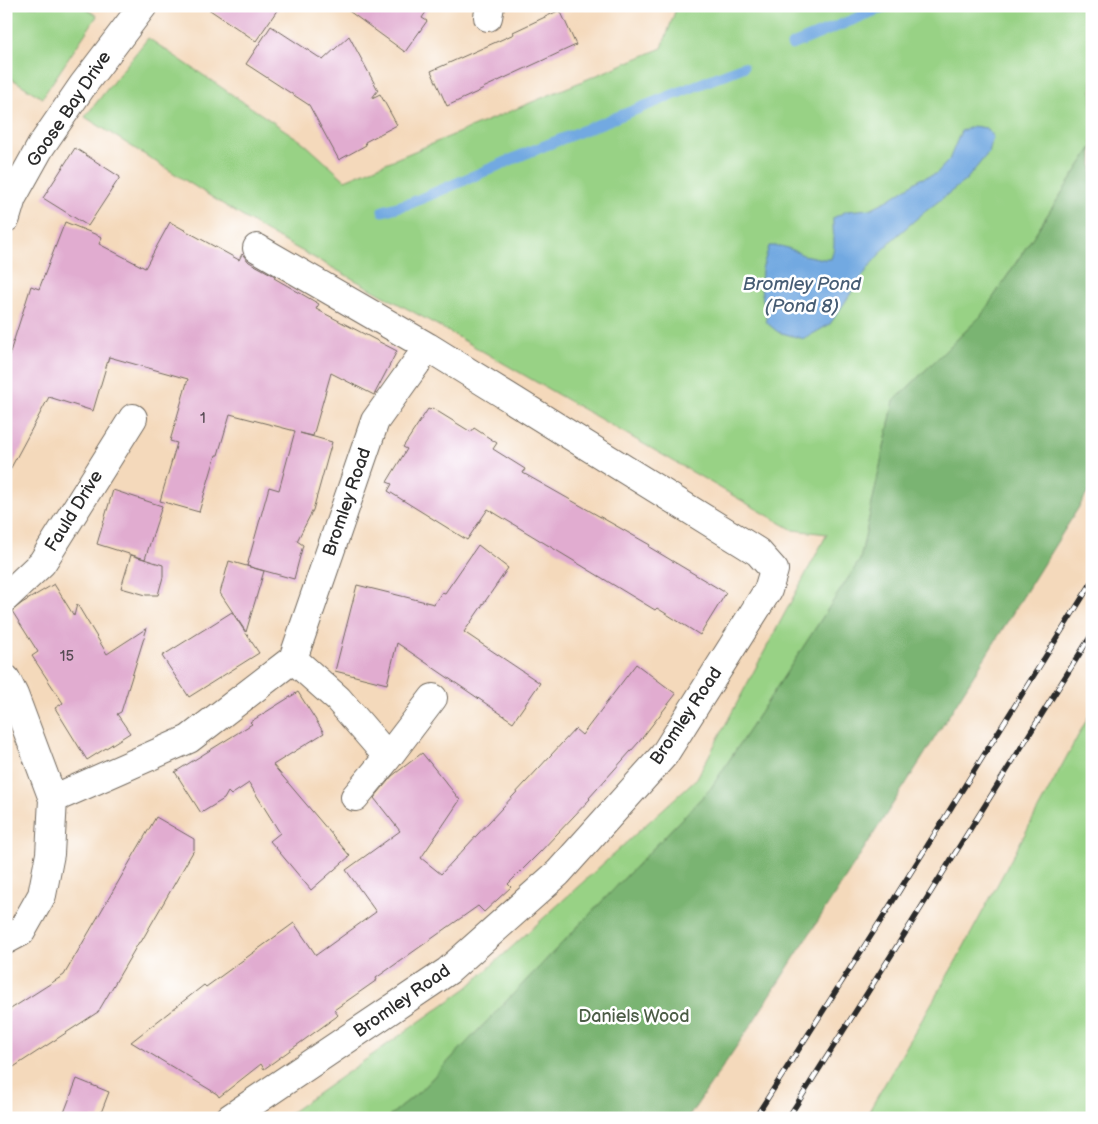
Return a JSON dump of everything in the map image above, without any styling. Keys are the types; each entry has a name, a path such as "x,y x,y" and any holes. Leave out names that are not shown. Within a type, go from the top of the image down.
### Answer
{"street":[{"name":"Goose Bay Drive","path":"6,218 12,198 41,146 143,6"},
{"name":"Bromley Road","path":"230,1118 448,971 558,873 664,755 768,590 774,570 758,552 428,347 257,248"},
{"name":"Bromley Road","path":"293,659 375,421 428,347"},
{"name":"Fauld Drive","path":"6,597 42,563 133,418"},
{"path":"53,799 189,739 293,659 338,699 388,757"},
{"path":"6,679 14,695 53,799 50,854 42,895 20,932 6,940"},
{"path":"355,796 388,757 433,698"}],"green space":[{"path":"6,6 82,6 97,16 42,98 6,75"},
{"path":"677,6 1092,6 1092,147 981,316 894,401 860,560 711,788 420,1091 387,1118 283,1118 467,988 697,778 827,534 793,530 437,325 267,232 85,117 148,38 304,143 345,180 662,48"},
{"name":"Daniels Wood","path":"1092,147 1092,486 921,760 753,1022 688,1118 387,1118 420,1091 711,788 860,560 894,401 981,316"},
{"path":"1092,710 1092,1118 865,1118 956,961"}],"water":[{"name":"Bromley Pond (Pond 8)","path":"973,126 986,128 993,137 989,152 966,180 892,240 871,264 830,324 804,339 778,332 767,323 761,288 762,269 769,246 781,246 803,255 831,259 834,243 833,218 847,211 870,209 890,199 920,179 936,174 949,160 961,131"}],"building":[{"path":"204,6 280,6 256,41"},
{"path":"342,6 430,6 422,18 427,21 405,52"},
{"path":"560,10 576,45 447,106 431,71 514,34 513,32"},
{"path":"271,26 323,60 349,36 378,90 372,98 380,94 397,125 365,142 366,145 339,160 309,105 246,64"},
{"path":"75,148 120,177 88,226 43,198"},
{"path":"65,222 102,237 99,244 145,268 170,222 239,260 242,254 249,262 319,304 316,309 397,351 374,395 331,373 313,436 300,433 332,442 313,510 297,541 303,545 294,579 247,566 269,487 279,490 295,431 230,414 199,512 160,501 177,443 170,441 188,379 109,357 93,411 49,397 6,477 6,365 31,286 39,289"},
{"path":"432,408 471,432 474,428 497,443 493,449 525,469 523,473 650,545 649,547 726,593 700,635 657,608 655,610 488,509 467,540 388,491 392,484 387,482 407,449 403,447 428,409"},
{"path":"113,490 162,506 145,559 97,544"},
{"path":"478,545 508,568 464,632 540,683 513,722 397,643 387,684 335,671 357,585 434,604 442,592 445,593"},
{"path":"131,555 163,565 163,577 158,595 146,595 121,588"},
{"path":"229,561 264,571 246,632 220,593"},
{"path":"54,584 74,616 77,604 107,654 147,628 121,712 117,714 130,733 87,760 55,708 63,703 32,656 38,652 12,611"},
{"path":"232,612 259,653 189,697 162,656"},
{"path":"636,664 676,694 639,742 590,799 508,884 511,887 484,912 478,906 334,1010 338,1015 336,1017 264,1069 261,1064 219,1097 131,1042 204,985 206,987 294,923 316,955 376,912 346,870 400,831 374,798 392,776 422,753 460,800 421,858 441,874 575,729 582,735"},
{"path":"298,692 324,733 273,765 350,856 311,890 270,841 280,833 249,783 231,795 228,792 224,799 201,813 175,772 252,724 250,722"},
{"path":"156,817 194,839 194,850 141,942 139,942 98,1012 6,1072 6,1012 64,975"},
{"path":"77,1079 109,1092 99,1118 62,1118"}],"waterway":[{"path":"792,45 886,6"},
{"path":"383,211 411,203 529,152 743,67"}],"railway":[{"path":"755,1118 1092,582"},
{"path":"788,1118 1092,634"}]}
